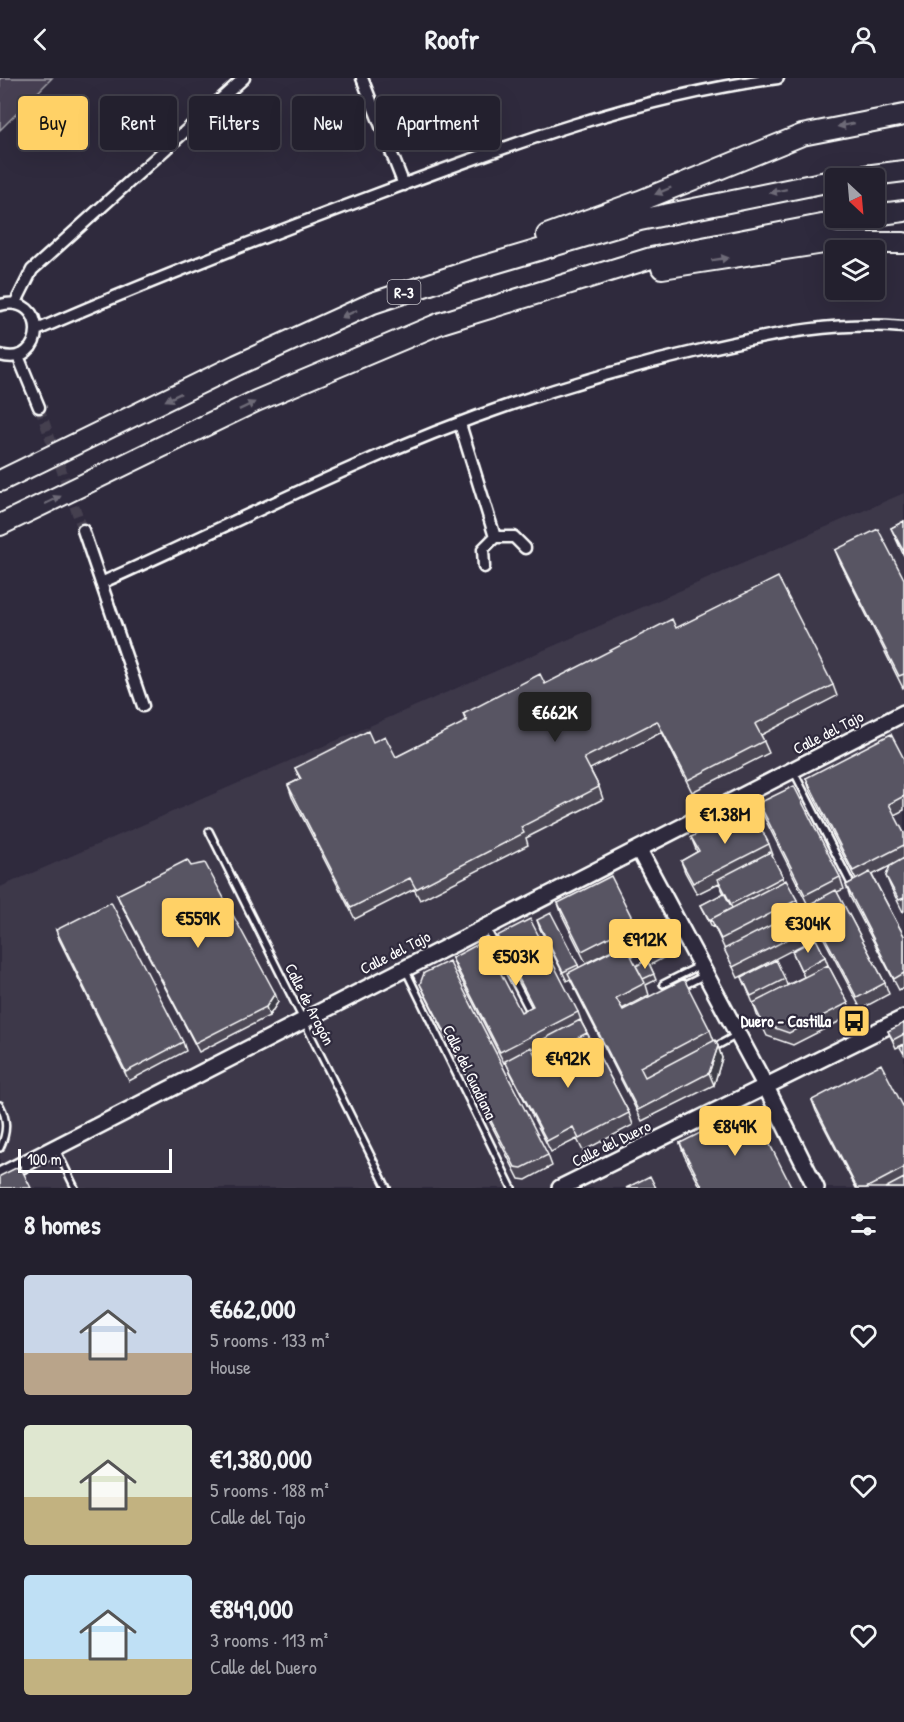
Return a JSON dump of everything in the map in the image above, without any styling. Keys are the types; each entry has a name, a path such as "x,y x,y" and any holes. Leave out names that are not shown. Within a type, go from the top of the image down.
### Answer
{"highway":[{"path":"373,303 504,250 640,201 801,135 904,115"},
{"path":"885,173 904,171"},
{"name":"R-3","path":"0,481 237,365 373,303 478,268 640,220 825,182"},
{"path":"885,214 904,211"},
{"path":"0,525 321,372 463,315 651,258 825,224"},
{"path":"321,372 573,289 654,270 824,243 904,243"}],"street":[{"path":"15,304 32,270 244,78"},
{"path":"362,78 404,185"},
{"path":"37,330 162,276 559,128 729,84 778,78"},
{"path":"0,306 15,304 31,313 37,330 32,346 18,356 0,355"},
{"path":"101,583 354,466 515,402 670,357 800,328 872,324 904,327"},
{"path":"872,324 904,332"},
{"path":"18,356 39,407"},
{"path":"460,424 495,537"},
{"path":"83,530 143,706"},
{"path":"484,567 483,549 495,537 514,537 525,548"},
{"name":"Calle del Tajo","path":"0,1176 404,967 639,850 904,713"},
{"path":"639,850 766,1087 816,1188"},
{"name":"Calle del Duero","path":"560,1188 904,1018"}],"lane":[{"path":"793,770 852,886"},
{"name":"Calle de Aragón","path":"209,831 387,1188"},
{"path":"486,927 531,1012"},
{"path":"612,962 681,927"},
{"name":"Calle del Guadiana","path":"404,967 512,1188"},
{"path":"663,984 704,970"},
{"path":"675,990 704,970"},
{"path":"706,1052 738,1035"},
{"path":"0,1105 5,1115 6,1134 0,1148"},
{"path":"55,1148 75,1188"}],"shaded area":[{"path":"0,78 52,78 34,96 18,96 18,112 0,130"},
{"path":"904,493 904,1188 0,1188 0,887"}],"building":[{"path":"904,521 904,552 891,528"},
{"path":"878,529 904,579 904,674 899,676 835,550"},
{"path":"778,577 833,685 755,724 764,741 688,780 657,721 584,758 599,787 521,827 524,833 416,889 410,878 351,908 288,785 301,779 295,768 368,731 373,742 385,736 396,757 467,721 463,714 540,674 545,684 672,619 676,628"},
{"path":"891,734 904,759 904,796 889,804 904,833 904,845 853,871 806,778"},
{"path":"794,786 840,877 805,895 759,803"},
{"path":"750,807 769,844 693,883 681,861 699,851 691,837"},
{"path":"770,852 783,877 731,904 718,879"},
{"path":"904,858 904,898 899,900 886,876 890,866"},
{"path":"187,860 191,866 205,863 275,993 266,1007 195,1043 117,895"},
{"path":"870,872 904,936 904,973 894,979 846,885"},
{"path":"611,876 635,924 582,951 558,903"},
{"path":"786,880 797,900 721,939 711,919"},
{"path":"836,890 885,983 857,998 808,905"},
{"path":"724,893 732,908 710,921 701,905"},
{"path":"111,902 183,1042 126,1072 56,930"},
{"path":"797,912 806,930 733,967 724,949"},
{"path":"551,913 578,965 563,972 537,920"},
{"path":"530,919 578,1012 500,1052 452,958 484,941 521,1012 533,1006 497,936"},
{"path":"655,935 663,952 647,960 639,944"},
{"path":"816,939 825,957 801,970 792,951"},
{"path":"625,944 645,983 616,998 623,1010 684,979 710,1030 640,1067 645,1077 715,1040 718,1046 709,1073 638,1110 568,973"},
{"path":"647,960 654,974 643,979 636,966"},
{"path":"776,960 785,979 751,996 742,977"},
{"path":"449,961 548,1155 522,1168 515,1167 420,984 424,973"},
{"path":"828,965 848,1003 789,1033 763,1024 753,1003"},
{"path":"580,1020 587,1033 544,1055 538,1042"},
{"path":"904,1023 904,1034 893,1040 888,1031"},
{"path":"587,1033 629,1113 579,1139 573,1127 547,1141 505,1061 531,1047 537,1059"},
{"path":"881,1064 904,1108 904,1168 866,1188 857,1188 812,1100"},
{"path":"734,1116 760,1125 792,1188 703,1188 680,1143"},
{"path":"20,1166 31,1188 0,1188 0,1176"},
{"path":"650,1176 656,1188 626,1188"},
{"path":"904,1178 904,1188 885,1188"}],"tunnel":[{"path":"39,407 83,530"}],"place":[{"name":"Duero - Castilla","path":"854,1021"}]}
